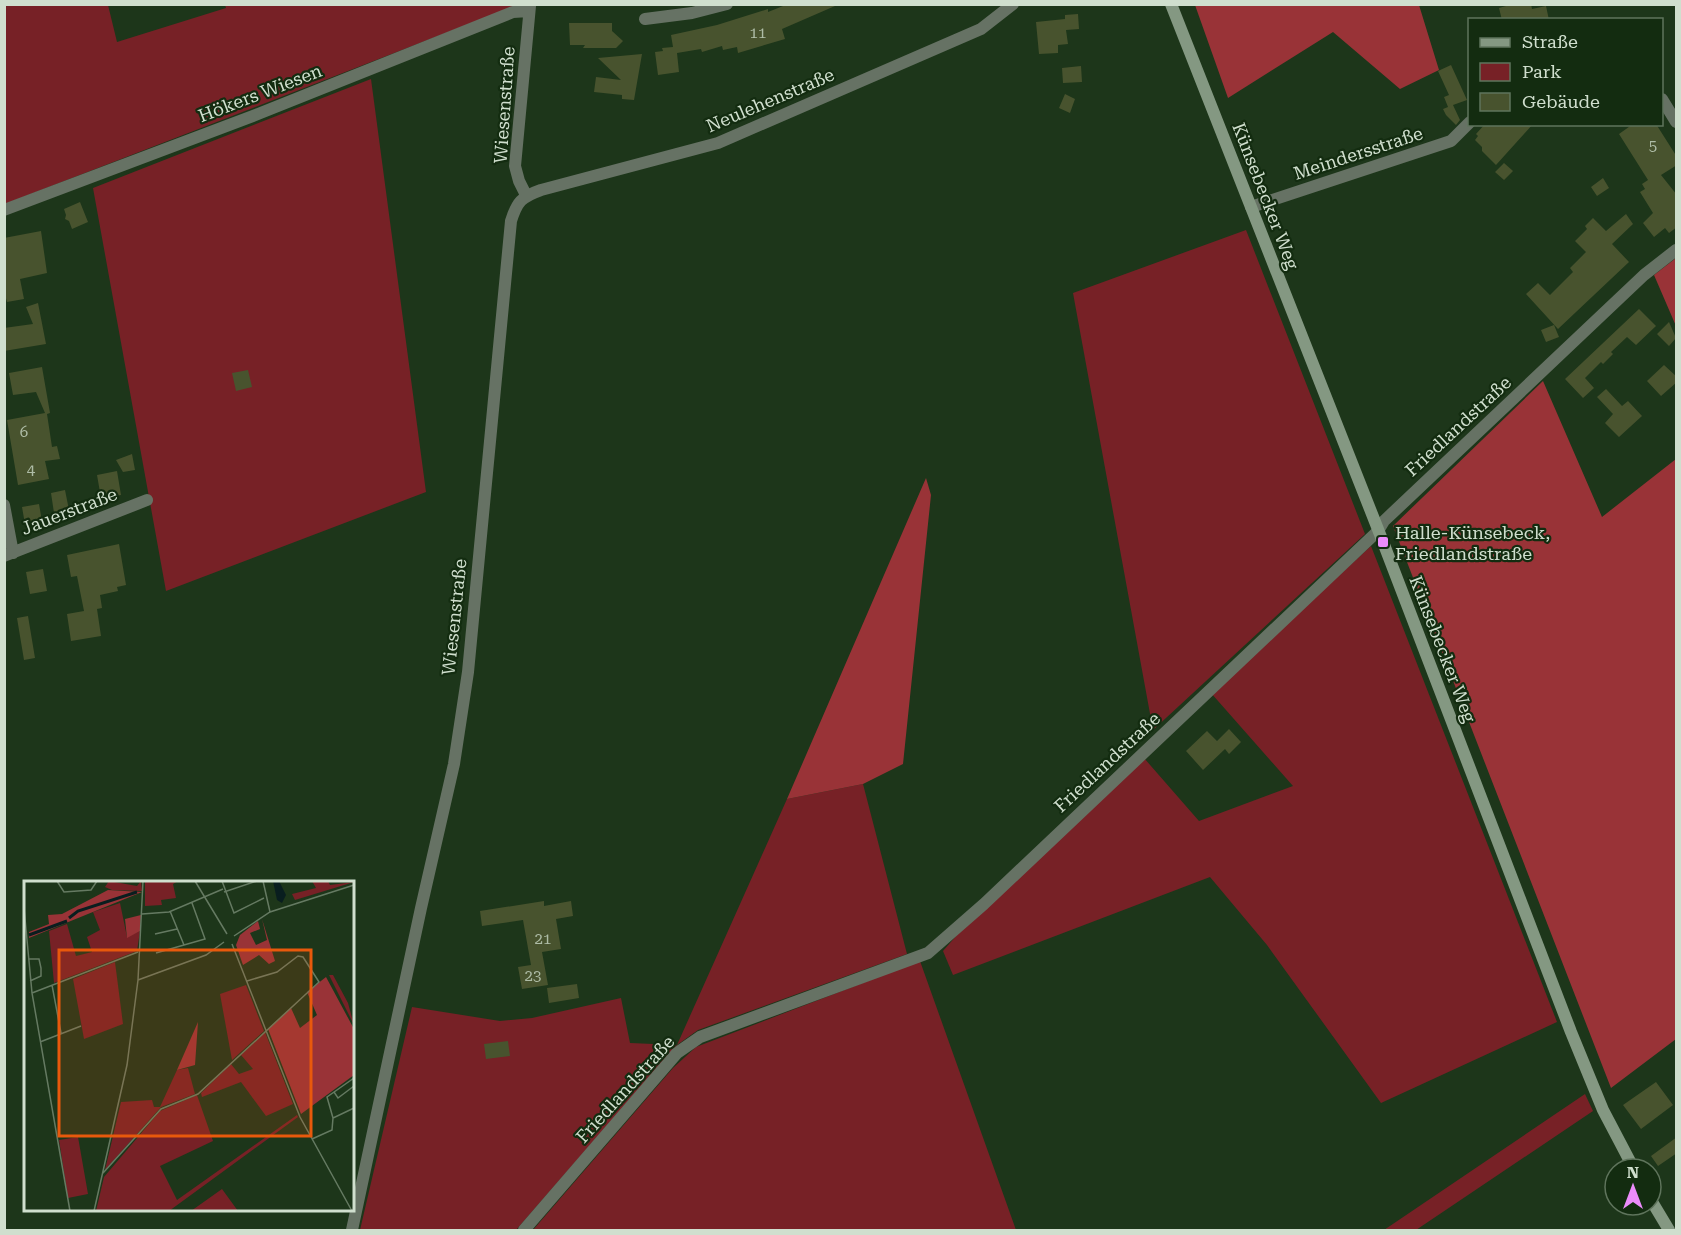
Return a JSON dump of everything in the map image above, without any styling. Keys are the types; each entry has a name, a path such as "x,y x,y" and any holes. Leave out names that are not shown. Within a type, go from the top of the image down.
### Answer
{"street":[{"path":"645,19 692,13 727,4"},
{"name":"Neulehenstraße","path":"526,195 718,143 981,29 1013,4"},
{"name":"Künsebecker Weg","path":"1172,4 1571,1032 1603,1110 1628,1157"},
{"name":"Wiesenstraße","path":"352,1230 418,918 454,764 468,672 510,221 516,206 526,195 519,181 516,166 529,8"},
{"name":"Hökers Wiesen","path":"4,210 258,114 513,12 529,8"},
{"path":"1663,101 1677,122"},
{"name":"Meindersstraße","path":"1251,207 1451,141 1468,124"},
{"name":"Friedlandstraße","path":"524,1230 677,1053 700,1037 928,952 993,896 1378,531 1384,520 1627,291 1677,250"},
{"name":"Jauerstraße","path":"9,554 147,500"},
{"path":"4,505 9,554"},
{"path":"1661,1217 1669,1230"}],"green space":[{"path":"5,5 108,5 117,42 226,8 225,5 518,5 5,204"},
{"path":"371,79 426,492 166,591 93,188"},
{"path":"1246,230 1365,534 1153,730 1073,293"},
{"path":"1371,546 1557,1022 1381,1103 1267,945 1210,877 953,975 943,951 984,904 1144,758 1199,821 1293,786 1211,693"},
{"path":"863,784 907,954 698,1030 677,1045 787,799"},
{"path":"920,961 1016,1230 533,1230 673,1068 696,1047"},
{"path":"621,998 630,1043 677,1045 516,1230 360,1230 412,1007 500,1021 532,1018"},
{"path":"1585,1094 1593,1111 1416,1230 1384,1230"}],"shaded area":[{"path":"1195,5 1419,5 1439,70 1400,89 1333,32 1228,98"},
{"path":"1676,258 1676,326 1654,275"},
{"path":"1543,381 1602,517 1676,459 1676,1039 1611,1088 1393,526"},
{"path":"926,478 931,495 903,764 863,784 787,799"}],"building":[{"path":"788,4 835,6 782,29 785,39 738,53 737,47 723,50 722,46 702,52 701,49 677,53 679,72 658,75 655,52 663,51 662,48 673,47 671,35 717,25 768,9 768,12"},
{"path":"1513,4 1531,4 1532,9 1546,6 1549,18 1502,18 1499,8"},
{"path":"1078,14 1079,29 1066,30 1068,44 1058,45 1058,53 1039,54 1036,22 1065,19 1065,15"},
{"path":"569,23 612,23 612,31 623,41 616,48 583,48 585,45 570,45"},
{"path":"642,54 634,100 622,99 622,95 594,92 596,77 621,80 598,58"},
{"path":"1451,65 1467,100 1453,105 1460,120 1456,125 1443,109 1448,107 1444,97 1449,95 1438,71"},
{"path":"1081,66 1082,82 1063,83 1062,68"},
{"path":"1065,94 1075,99 1070,113 1059,108"},
{"path":"1483,126 1531,126 1496,165 1482,151 1482,147 1475,140 1478,136 1476,134"},
{"path":"1630,126 1657,126 1677,157 1677,165 1661,175 1677,195 1677,227 1669,233 1665,228 1654,237 1643,223 1653,213 1640,192 1645,189 1642,184 1648,180 1619,134"},
{"path":"1504,163 1513,171 1504,180 1495,172"},
{"path":"1603,178 1609,188 1597,196 1591,187"},
{"path":"80,202 88,222 72,229 69,221 65,219 64,209"},
{"path":"1626,214 1633,224 1612,244 1629,262 1558,329 1526,294 1538,283 1550,295 1573,272 1570,268 1586,252 1575,241 1587,229 1585,226 1593,218 1606,231"},
{"path":"41,231 47,273 20,279 24,299 7,302 4,291 4,238"},
{"path":"38,303 46,344 4,351 4,328 33,324 26,307"},
{"path":"1639,309 1656,326 1636,345 1627,337 1611,352 1613,354 1603,364 1601,362 1585,378 1594,388 1583,398 1565,379"},
{"path":"1669,322 1676,338 1669,346 1657,334"},
{"path":"1554,325 1559,337 1546,342 1541,330"},
{"path":"1664,365 1677,377 1677,382 1661,396 1647,381"},
{"path":"42,367 50,413 47,414 52,447 57,446 60,459 45,461 49,479 18,485 7,420 45,413 36,392 13,395 9,373"},
{"path":"248,370 252,387 236,391 232,373"},
{"path":"1606,389 1622,406 1628,401 1642,416 1619,437 1605,423 1613,414 1597,397"},
{"path":"132,454 135,470 123,472 116,460"},
{"path":"117,471 121,495 101,498 97,475"},
{"path":"65,490 69,510 54,513 51,493"},
{"path":"39,504 43,527 26,530 22,507"},
{"path":"119,544 126,585 117,587 118,591 100,595 102,608 97,609 101,636 71,641 67,614 84,611 77,576 71,577 67,555"},
{"path":"43,569 47,591 30,594 26,572"},
{"path":"28,616 35,658 24,660 17,618"},
{"path":"1229,729 1241,742 1229,754 1225,749 1203,770 1186,751 1207,731 1217,741"},
{"path":"544,901 544,906 571,901 573,916 556,919 561,949 542,952 548,985 522,989 518,967 531,965 523,920 482,926 480,911"},
{"path":"577,984 579,998 549,1003 547,988"},
{"path":"508,1041 510,1056 486,1059 484,1044"},
{"path":"1656,1082 1673,1105 1641,1129 1623,1105"},
{"path":"1677,1137 1677,1153 1663,1163 1663,1157 1651,1156"}],"place":[{"name":"Halle-Künsebeck, Friedlandstraße","path":"1383,542"}]}
